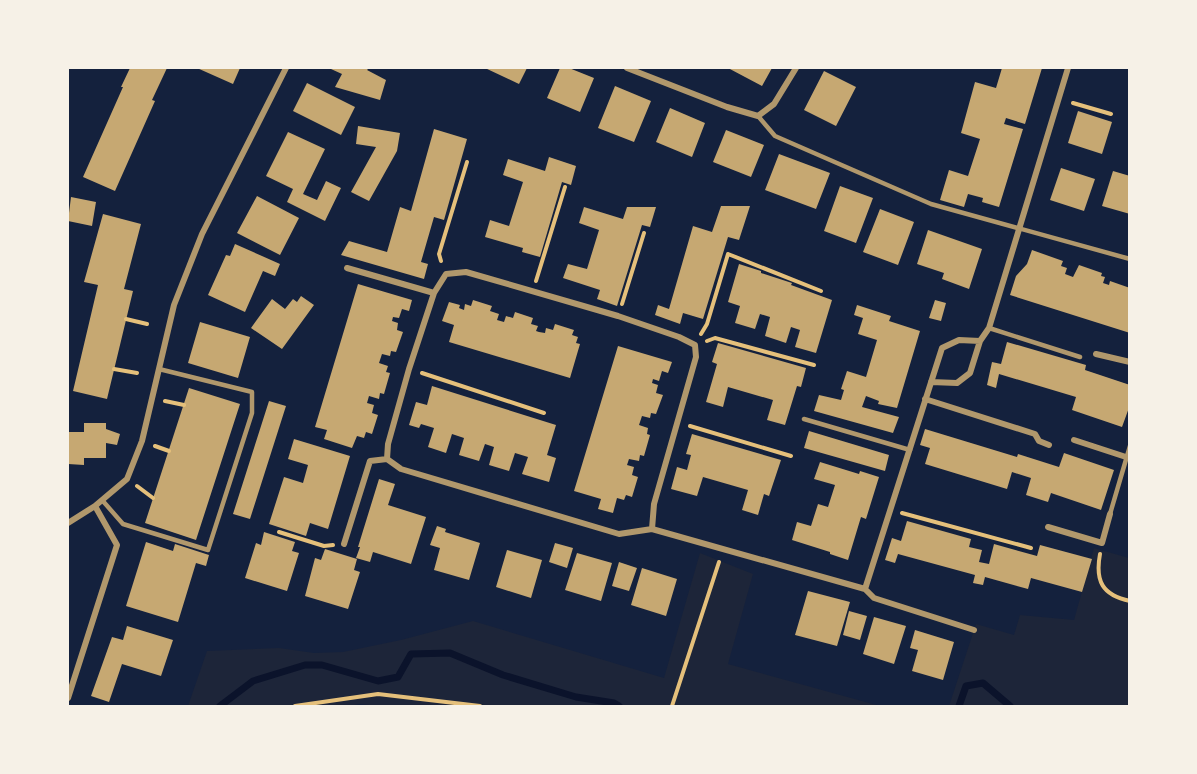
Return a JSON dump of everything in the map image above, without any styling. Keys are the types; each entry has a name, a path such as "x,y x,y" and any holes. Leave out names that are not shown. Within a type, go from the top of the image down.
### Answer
{"street":[{"path":"68,523 95,506 127,479 142,441 174,305 202,234 285,68"},
{"path":"627,68 727,107 758,116 774,104 796,68"},
{"path":"931,382 957,382 970,373 980,341 989,328 1068,68"},
{"path":"347,268 434,293"},
{"path":"387,459 388,444 409,369 434,293 446,274 465,272 618,316 679,337 695,345 696,357 654,504 652,529"},
{"path":"866,589 942,348 958,340 980,341"},
{"path":"1096,354 1130,362"},
{"path":"926,399 1035,434 1039,441 1049,445"},
{"path":"1074,440 1126,457"},
{"path":"344,544 370,461 387,459 401,469 619,534 652,529 866,589 874,598 974,630"},
{"path":"71,706 68,698 117,545 95,506"},
{"path":"1048,527 1102,543 1110,514"}],"lane":[{"path":"758,116 775,136 931,204 1130,260"},
{"path":"989,328 1080,357"},
{"path":"102,500 123,524 208,550 252,413 252,392 159,369"},
{"path":"804,419 910,450"},
{"path":"1110,514 1130,446"}],"path":[{"path":"1073,103 1111,114"},
{"path":"446,274 438,254 466,162"},
{"path":"532,291 565,187"},
{"path":"618,316 644,233"},
{"path":"695,345 707,324 728,254 821,291"},
{"path":"126,319 147,324"},
{"path":"695,345 715,338 814,366"},
{"path":"114,369 137,373"},
{"path":"409,369 544,413"},
{"path":"165,401 184,405"},
{"path":"678,423 791,456"},
{"path":"155,446 169,451"},
{"path":"137,486 153,498"},
{"path":"890,509 1031,548"},
{"path":"279,532 324,546 344,544"},
{"path":"1102,543 1098,567 1099,579 1107,591 1130,601"},
{"path":"673,706 723,550"},
{"path":"295,706 378,694 480,706"}],"shaded area":[{"path":"1094,548 1129,558 1129,706 949,706 976,624 1014,635 1020,615 1074,620"},
{"path":"700,553 753,574 728,664 880,706 377,706 360,704 349,706 188,706 207,651 279,648 314,653 343,652 473,621 664,678"}],"building":[{"path":"130,68 167,68 115,191 83,177"},
{"path":"197,68 240,68 233,84"},
{"path":"332,68 369,68 367,70 386,80 380,100 335,87 342,74"},
{"path":"485,68 527,68 519,84"},
{"path":"560,68 569,68 594,78 580,112 547,98"},
{"path":"728,68 772,68 762,86"},
{"path":"1002,68 1042,68 1025,124 1006,118 1004,124 1023,129 999,207 982,202 983,198 968,194 964,207 940,200 949,170 968,176 980,139 961,133 975,82 996,88"},
{"path":"824,71 856,87 836,126 804,110"},
{"path":"307,83 355,107 341,135 293,111"},
{"path":"615,86 651,101 634,142 598,128"},
{"path":"670,108 705,123 692,157 656,142"},
{"path":"1078,111 1112,122 1102,154 1068,143"},
{"path":"358,126 400,133 397,151 369,201 351,192 376,147 356,144"},
{"path":"434,129 467,139 444,220 434,217 421,262 428,264 424,279 341,255 349,241 387,252 400,207 411,211"},
{"path":"726,130 764,145 751,177 713,162"},
{"path":"288,132 325,149 303,194 317,200 326,181 341,188 325,221 287,202 293,189 266,176"},
{"path":"779,154 830,173 816,209 765,190"},
{"path":"549,157 576,166 571,185 562,182 540,257 522,252 523,248 485,237 490,220 509,226 523,182 503,175 508,159 545,171"},
{"path":"1061,168 1095,179 1084,211 1050,200"},
{"path":"1113,171 1130,176 1130,214 1102,206"},
{"path":"840,186 873,198 856,243 824,231"},
{"path":"257,196 299,218 280,255 237,233"},
{"path":"71,197 96,202 92,226 68,221"},
{"path":"721,206 750,206 739,240 728,237 703,319 683,313 680,324 655,315 658,305 669,309 693,226 712,232"},
{"path":"584,207 623,219 627,207 656,207 650,227 642,225 617,306 597,299 600,290 563,278 568,264 587,269 599,230 579,223"},
{"path":"880,209 914,222 898,265 863,252"},
{"path":"103,214 141,224 124,289 133,291 107,399 73,391 98,285 84,282"},
{"path":"928,230 982,249 969,289 942,279 944,273 917,264"},
{"path":"235,244 280,264 275,276 263,271 245,312 208,295 226,255 230,256"},
{"path":"1032,250 1063,261 1061,266 1067,268 1065,274 1073,277 1079,265 1102,273 1101,276 1105,277 1103,283 1109,285 1110,281 1130,288 1130,333 1010,295 1016,276 1027,264"},
{"path":"739,264 832,300 816,353 795,347 800,330 791,327 786,343 765,336 770,317 760,314 755,329 735,323 740,306 728,302"},
{"path":"358,284 412,300 409,311 402,309 399,318 393,317 392,321 398,323 397,330 403,332 396,352 391,351 390,356 382,354 379,363 388,366 386,372 390,373 384,394 380,393 379,399 369,396 367,403 374,405 372,413 378,415 372,434 366,432 364,438 357,436 352,448 324,439 327,430 315,427"},
{"path":"301,296 314,305 282,349 251,328 272,299 285,309 293,299 297,302"},
{"path":"473,300 492,306 490,311 499,314 497,320 504,322 506,316 513,318 515,312 533,318 531,324 538,326 536,331 539,332 545,333 546,328 553,330 555,324 574,330 572,335 578,337 576,343 580,344 570,378 449,342 454,325 442,321 449,302 460,305 459,308 464,310 465,304 471,306"},
{"path":"935,300 946,303 941,321 929,318"},
{"path":"857,305 891,316 889,321 920,331 897,408 878,404 879,401 866,396 862,407 899,417 893,433 814,411 819,395 841,400 844,390 841,389 847,371 866,377 877,340 858,334 863,318 854,315"},
{"path":"200,322 250,337 238,378 188,363"},
{"path":"1007,342 1086,365 1085,370 1130,385 1130,405 1122,427 1072,410 1076,397 999,374 996,388 987,385 992,362 1001,364"},
{"path":"718,343 806,368 801,387 797,386 785,425 767,420 773,400 728,387 723,407 706,402 717,364 712,362"},
{"path":"618,346 672,362 668,373 662,371 659,381 653,379 652,383 658,385 656,393 663,395 656,414 651,413 650,418 642,416 639,425 648,428 647,434 650,435 644,456 640,455 639,461 629,459 627,465 634,467 632,475 638,477 632,497 626,495 624,500 617,498 613,513 598,509 601,499 574,491"},
{"path":"432,386 556,425 547,455 556,458 549,482 522,474 528,457 515,453 509,471 489,465 494,447 485,444 479,461 459,455 464,438 452,434 446,453 428,447 434,428 421,424 419,428 409,425 416,402 427,405"},
{"path":"189,388 240,404 196,540 145,523"},
{"path":"269,401 286,406 250,519 233,514"},
{"path":"84,423 106,423 106,429 120,434 117,445 106,443 106,458 84,458 84,465 68,464 68,432 84,432"},
{"path":"925,429 1017,457 1018,454 1059,467 1064,453 1114,470 1101,510 1051,493 1048,502 1026,495 1031,478 1012,472 1007,489 925,464 930,448 920,445"},
{"path":"809,431 889,455 885,471 804,448"},
{"path":"692,434 781,460 769,496 764,494 758,515 742,510 748,490 703,477 697,496 671,489 677,467 687,470 691,455 686,454"},
{"path":"294,439 350,456 328,529 310,523 306,536 269,524 284,477 303,483 308,465 288,459"},
{"path":"820,462 859,474 860,471 879,477 866,519 861,517 848,560 792,540 797,522 811,526 818,504 828,507 835,485 814,479"},
{"path":"379,479 395,484 388,505 426,517 411,564 373,552 370,562 356,558"},
{"path":"907,521 971,539 969,547 982,550 979,562 989,564 994,544 1037,556 1040,545 1092,559 1082,592 1031,578 1028,589 985,577 983,585 973,583 975,575 898,554 895,563 885,560 892,538 901,541"},
{"path":"437,526 446,529 445,532 480,543 469,580 434,570 440,548 430,545"},
{"path":"264,532 295,542 292,551 299,553 287,591 245,578 256,543 261,545"},
{"path":"146,542 173,551 175,544 209,555 206,566 196,563 178,622 126,606"},
{"path":"555,543 573,548 567,568 549,562"},
{"path":"325,549 357,559 354,570 360,572 348,609 305,596 315,558 321,560"},
{"path":"507,550 542,560 531,598 496,587"},
{"path":"577,553 612,563 601,601 565,590"},
{"path":"619,562 637,568 629,591 612,586"},
{"path":"642,568 677,579 666,616 631,605"},
{"path":"808,591 850,602 837,646 795,635"},
{"path":"849,611 867,616 860,640 843,635"},
{"path":"874,617 906,626 894,664 863,654"},
{"path":"127,626 173,640 161,676 122,664 109,702 91,696 112,637 123,640"},
{"path":"915,630 954,642 943,680 912,671 918,650 910,648"}],"waterway":[{"path":"220,706 253,681 305,665 322,665 378,681 398,677 411,654 450,653 503,675 576,697 614,703 619,706"},
{"path":"959,706 966,686 983,683 1010,706"}]}
